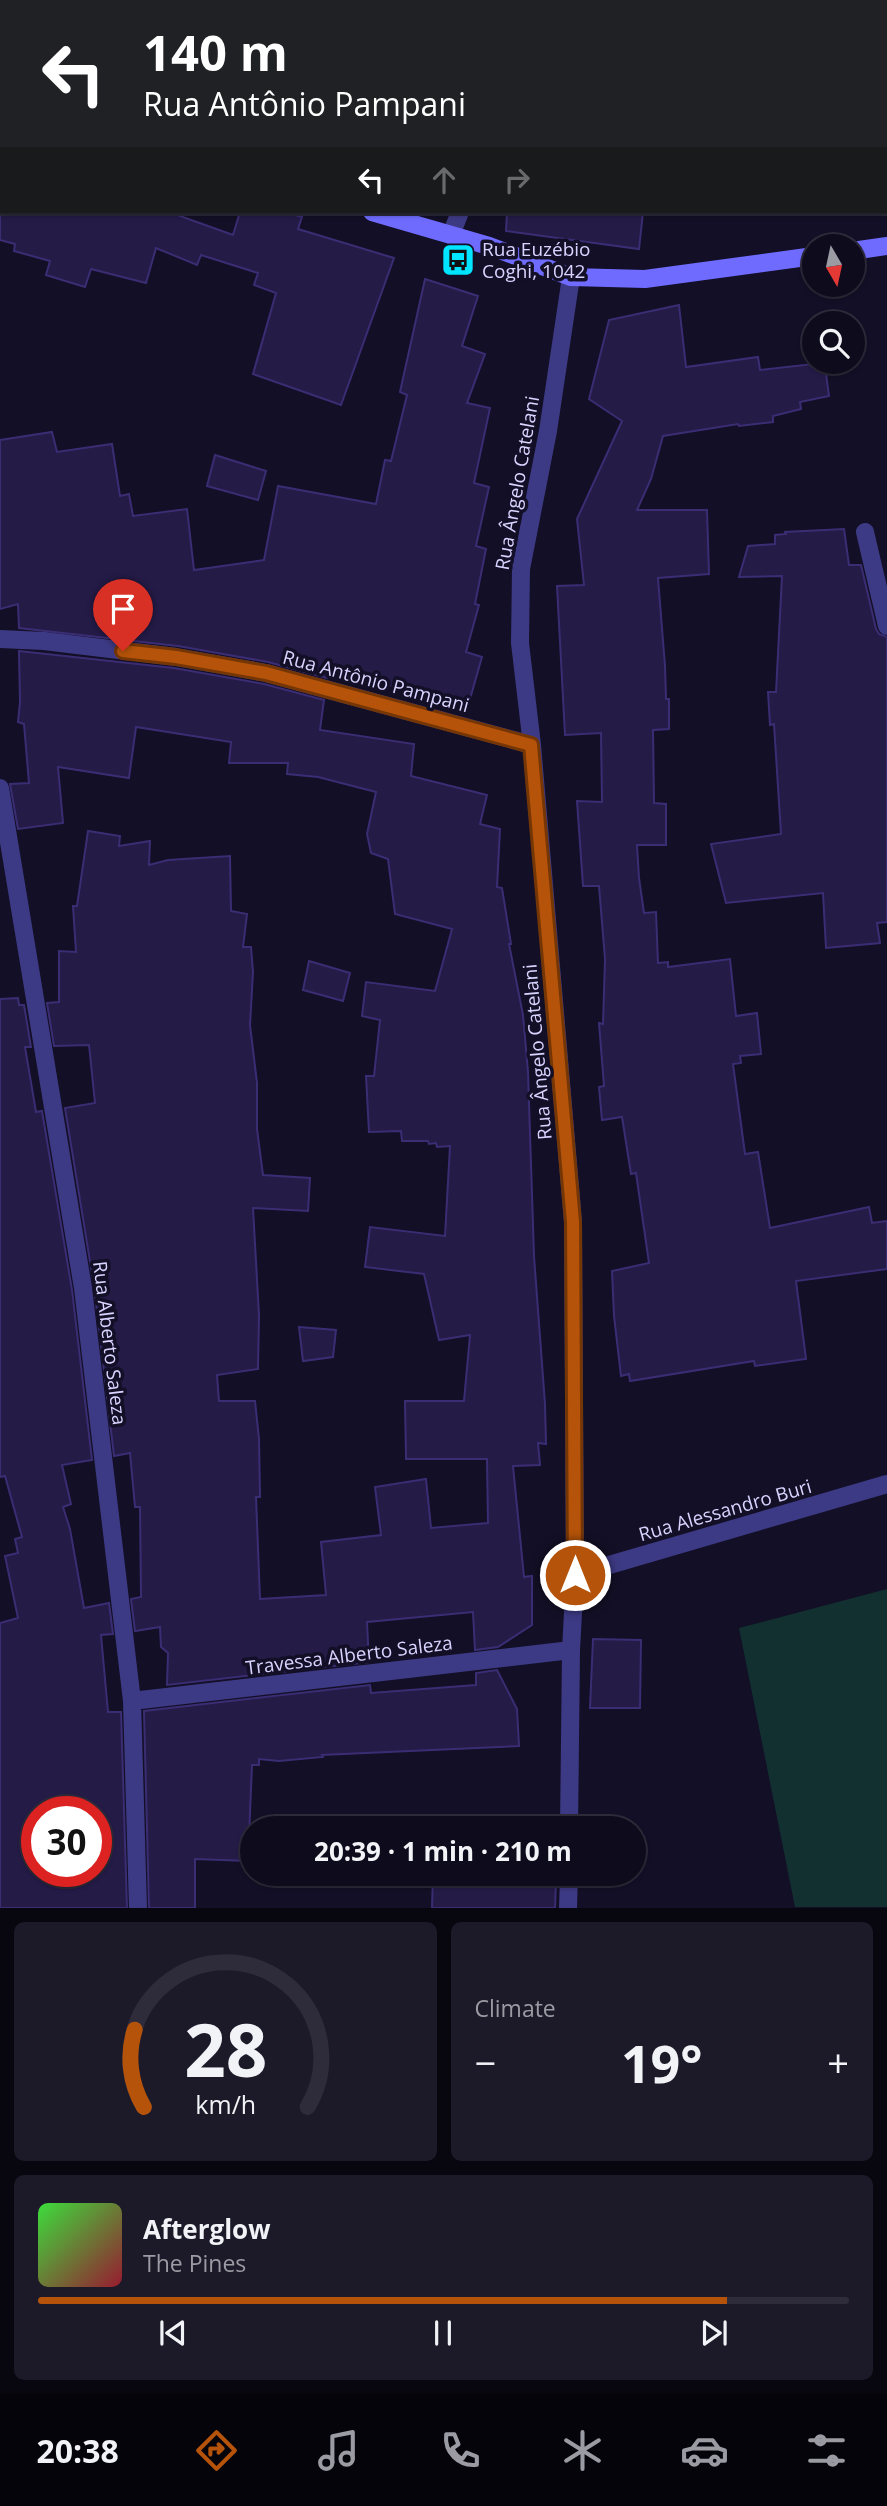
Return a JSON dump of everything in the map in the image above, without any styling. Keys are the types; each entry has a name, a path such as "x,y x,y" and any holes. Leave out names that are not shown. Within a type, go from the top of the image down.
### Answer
{"main road":[{"path":"379,214 451,235 571,277 645,279 802,258"},
{"path":"865,249 887,246"}],"street":[{"path":"451,235 459,214"},
{"name":"Rua Ângelo Catelani","path":"569,1816 570,1650 575,1575 573,1222 520,643 521,569 548,431 571,277"},
{"path":"864,532 887,626"},
{"name":"Rua Antônio Pampani","path":"0,639 44,641 176,657 266,673 531,745"},
{"name":"Rua Alberto Saleza","path":"0,788 83,1288 132,1701 138,1908"},
{"name":"Rua Alessandro Buri","path":"575,1575 887,1484"},
{"name":"Travessa Alberto Saleza","path":"132,1701 570,1650"},
{"path":"568,1908 569,1886"}],"green space":[{"path":"887,1589 887,1907 795,1907 739,1628"}],"building":[{"path":"0,214 175,214 233,235 239,214 292,214 302,217 298,229 394,258 341,405 253,374 276,293 254,285 258,273 201,255 197,265 156,248 146,283 91,269 85,287 46,275 50,261 14,251 15,244 0,240"},
{"path":"507,214 643,214 639,249 506,231"},
{"path":"425,279 478,296 462,346 485,354 467,403 490,408 474,483 489,487 476,546 486,549 475,604 479,605 466,652 482,657 468,706 328,669 327,678 268,662 178,646 19,628 18,604 0,609 0,440 52,432 57,452 112,444 120,496 129,494 133,516 187,509 194,570 264,560 278,486 376,504 385,460 391,461 407,395 400,392"},
{"path":"679,305 686,367 758,357 760,370 802,365 802,374 826,374 829,396 800,402 801,409 773,416 773,422 738,424 663,436 651,479 637,510 707,510 709,574 658,578 666,699 669,699 669,729 653,730 654,803 666,804 666,845 637,845 639,878 644,913 656,912 658,963 668,962 668,967 730,959 736,1016 757,1013 761,1054 740,1056 741,1063 733,1064 745,1154 758,1152 770,1228 869,1207 872,1223 887,1221 887,1269 796,1281 806,1359 755,1366 754,1361 630,1381 629,1374 621,1376 612,1271 649,1263 636,1173 631,1174 622,1117 602,1120 599,1087 604,1086 599,1023 603,1024 605,959 599,886 583,886 577,801 602,802 601,733 565,735 557,586 584,585 577,519 622,421 589,399 609,320"},
{"path":"215,455 266,471 258,500 207,486"},
{"path":"844,529 849,565 861,565 876,629 879,634 887,637 887,922 877,923 880,943 826,948 823,893 726,903 711,844 781,834 774,724 770,725 768,692 776,692 782,576 739,577 748,546 775,544 775,535 786,534 785,532"},
{"path":"19,651 174,668 264,684 324,700 320,730 414,744 411,776 487,795 480,824 500,829 497,887 502,888 509,944 523,1015 546,1444 538,1443 540,1465 513,1466 524,1577 532,1576 532,1625 498,1647 475,1650 473,1612 367,1622 369,1662 167,1685 168,1653 161,1647 160,1627 135,1631 131,1599 141,1597 140,1507 135,1507 130,1453 114,1456 94,1286 65,1108 95,1103 89,1045 54,1046 47,1003 59,1002 59,951 76,952 73,906 77,906 88,831 120,836 119,846 150,841 149,865 168,860 230,856 231,911 247,914 243,947 251,947 253,972 250,1025 263,1175 310,1178 308,1211 253,1208 259,1315 258,1369 217,1375 219,1401 255,1401 259,1439 260,1497 256,1497 260,1599 326,1595 321,1542 381,1535 375,1487 426,1479 431,1528 488,1523 487,1459 406,1459 405,1401 464,1401 470,1335 439,1340 424,1274 365,1267 370,1227 445,1236 450,1146 437,1147 436,1143 429,1144 428,1141 402,1141 401,1131 369,1132 366,1076 374,1076 380,1020 362,1016 366,982 435,991 452,929 395,914 388,859 371,853 367,834 376,792 318,777 287,774 288,763 229,763 231,742 136,727 129,778 58,767 63,823 18,829 10,784 29,783 24,724 18,722"},
{"path":"309,961 350,973 343,1001 303,990"},
{"path":"18,998 19,1005 24,1005 31,1047 25,1047 36,1112 42,1111 72,1290 92,1460 62,1465 71,1504 63,1507 70,1529 84,1608 109,1603 113,1634 101,1635 108,1712 121,1712 127,1908 0,1908 0,1623 18,1618 5,1556 18,1553 15,1539 22,1537 5,1476 0,1477 0,999"},
{"path":"299,1327 336,1330 333,1357 303,1361"},
{"path":"593,1639 641,1640 640,1708 590,1708"},
{"path":"497,1670 517,1709 519,1746 322,1755 323,1757 279,1761 259,1759 259,1765 252,1765 250,1816 240,1816 240,1861 195,1859 195,1908 149,1908 144,1711 370,1685 371,1693 476,1685 476,1673"},
{"path":"433,1886 556,1886 555,1908 432,1908"}],"place":[{"name":"Rua Euzébio Coghi, 1042","path":"458,260"}],"route":[{"path":"123,651 176,657 266,673 531,745 573,1222 575,1575"}]}
